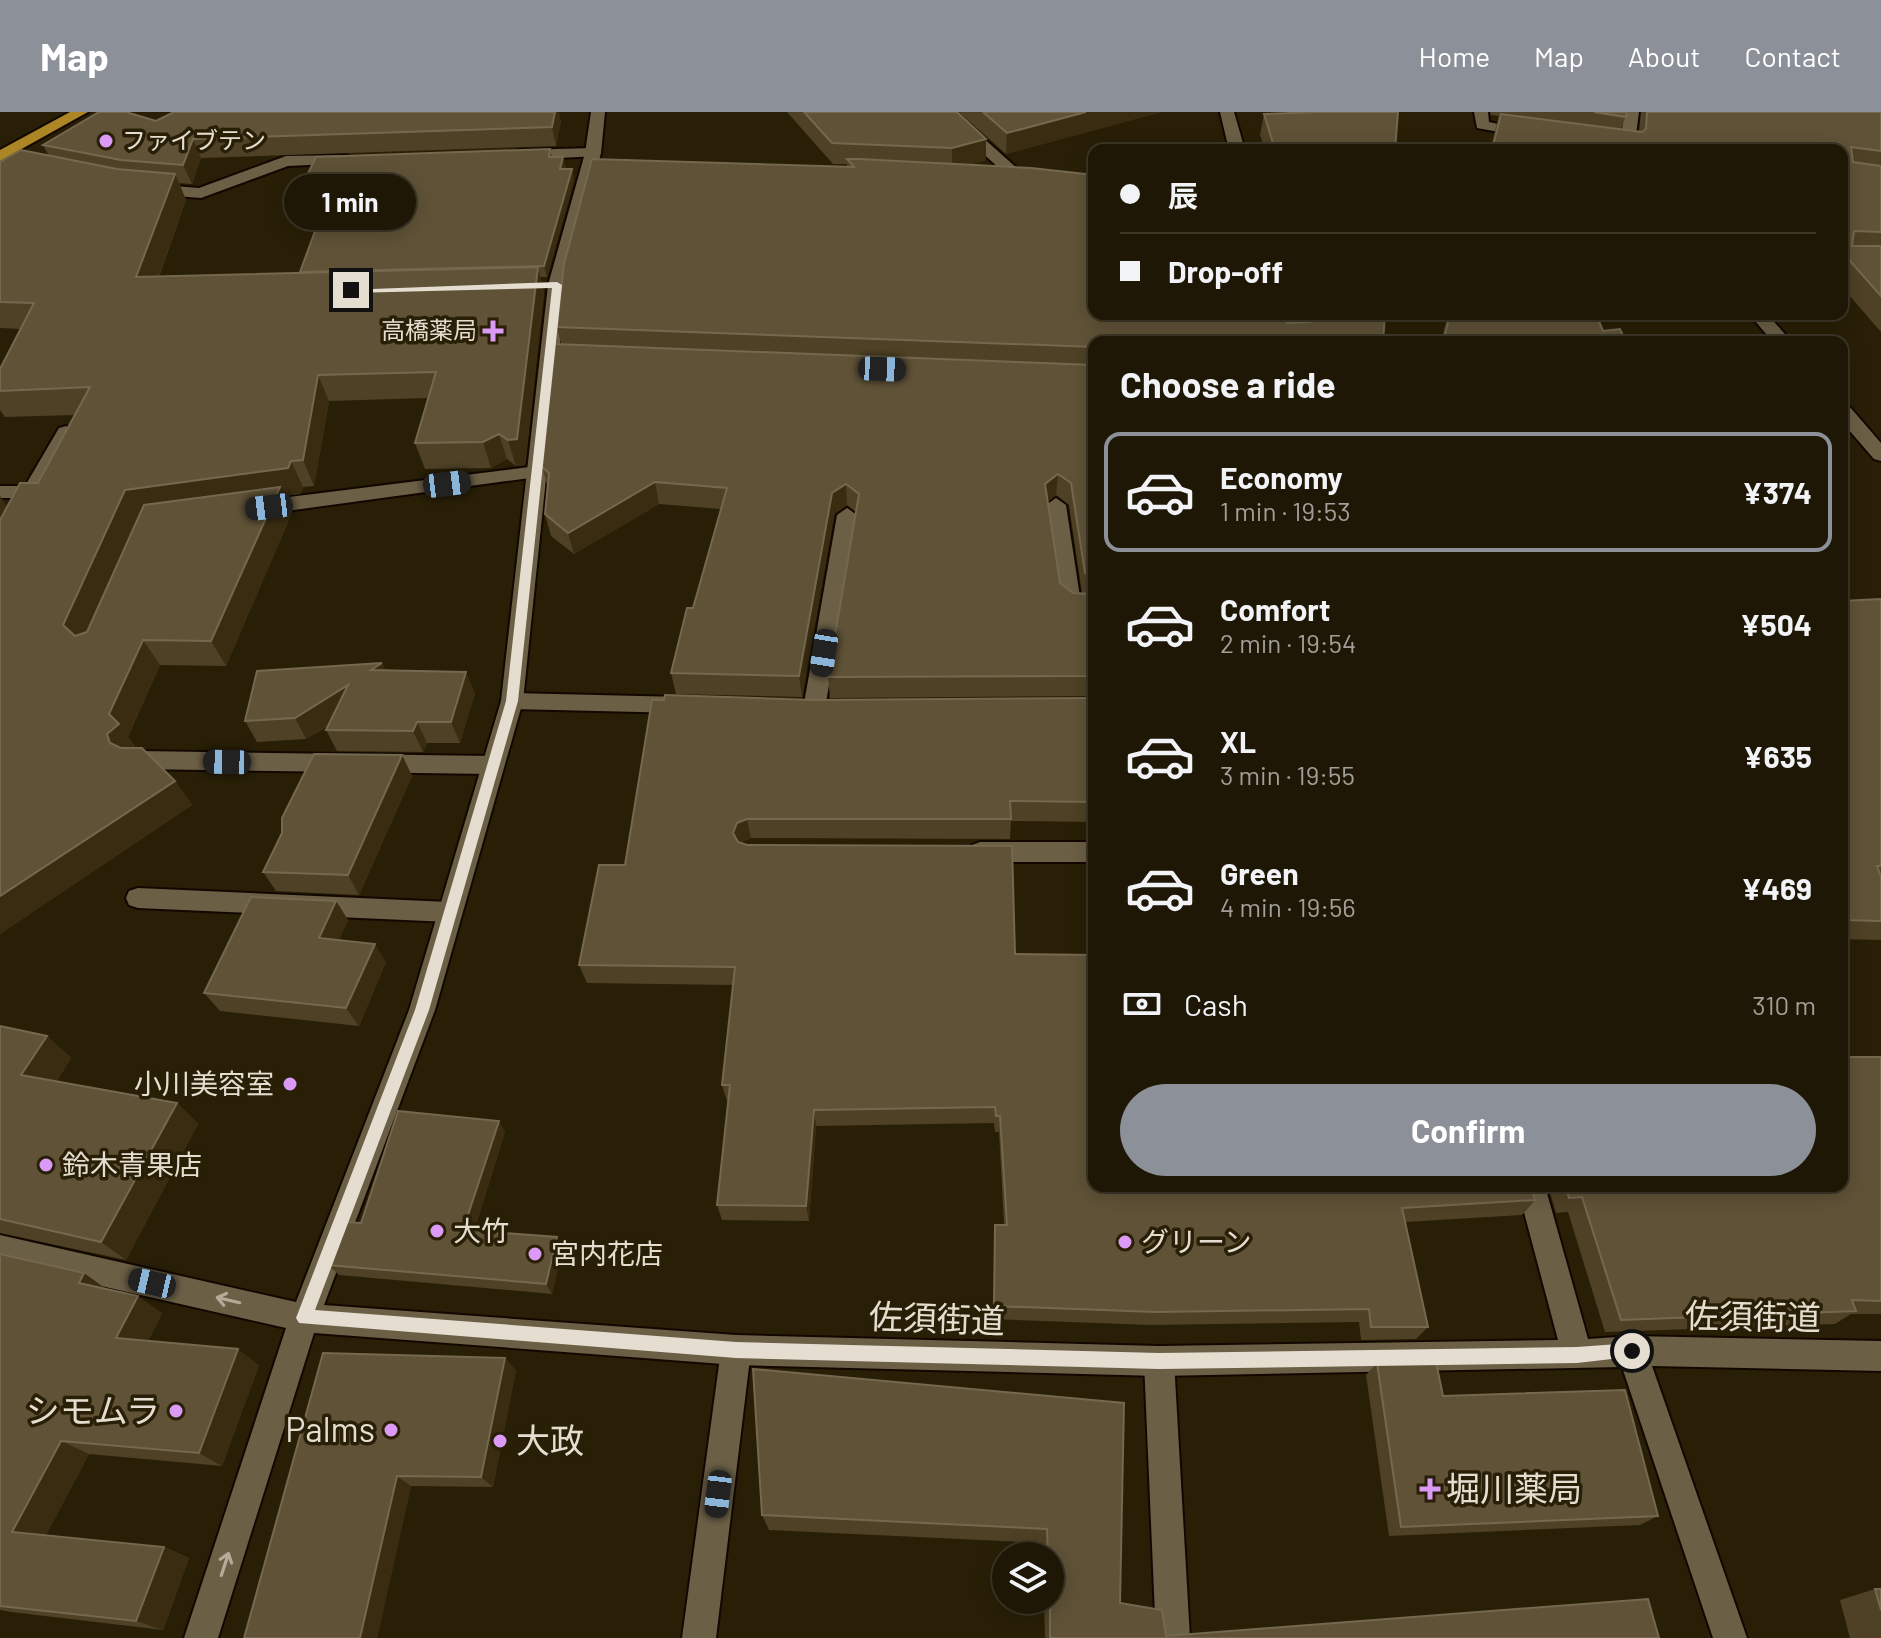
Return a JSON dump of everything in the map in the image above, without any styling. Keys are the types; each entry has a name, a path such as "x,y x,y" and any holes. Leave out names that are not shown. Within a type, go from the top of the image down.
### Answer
{"highway":[{"path":"2,155 75,113"}],"street":[{"path":"201,1638 304,1318 422,1010 512,701 537,472 557,356 550,285 595,164 598,112"},
{"path":"945,112 1027,180 989,178"},
{"path":"1227,112 1235,144"},
{"path":"1481,112 1482,125 1540,134"},
{"path":"1623,144 1632,112"},
{"path":"2,155 25,163"},
{"path":"501,155 595,164"},
{"path":"130,187 201,193 286,161 363,159"},
{"path":"1763,320 1778,336"},
{"path":"1848,417 1881,455"},
{"path":"0,554 66,432"},
{"path":"243,510 537,472"},
{"path":"0,492 31,492"},
{"path":"1056,505 1071,604 1088,605"},
{"path":"814,709 847,515"},
{"path":"512,701 703,706"},
{"path":"139,760 491,765"},
{"path":"957,852 1088,852"},
{"path":"138,898 449,912"},
{"path":"1533,1192 1577,1355"},
{"name":"佐須街道","path":"0,1249 304,1318 736,1350 1159,1361 1577,1355 1632,1351 1881,1356"},
{"path":"699,1638 736,1350"},
{"path":"1632,1351 1730,1638"},
{"path":"1159,1361 1173,1638"}],"building":[{"path":"99,112 126,112 156,121 174,112 555,112 552,127 193,139 183,165 121,160 43,145"},
{"path":"804,112 957,112 986,139 952,148 832,143"},
{"path":"983,112 1086,112 1007,133"},
{"path":"1398,112 1395,144 1273,144 1264,114"},
{"path":"1594,112 1627,112 1626,117"},
{"path":"1647,112 1881,112 1881,151 1851,147 1853,162 1881,166 1881,232 1854,231 1852,246 1881,246 1881,296 1848,259 1848,144 1494,144 1501,114 1642,132 1646,129"},
{"path":"550,149 549,157 563,157 560,169 572,169 544,266 300,272 328,196 297,196 316,157"},
{"path":"21,150 117,169 175,174 136,277 538,267 517,439 508,440 499,434 483,442 415,443 436,372 318,375 303,460 291,461 288,468 125,490 63,625 75,636 87,632 144,505 280,487 211,641 143,640 109,714 119,724 107,734 110,743 121,748 142,748 175,781 0,896 0,520 20,483 38,483 90,387 0,391 0,369 34,303 0,302 0,162"},
{"path":"592,159 854,167 847,159 859,159 1031,168 1088,174 1088,320 1286,320 1287,323 1385,320 1383,336 1088,336 1088,347 557,327 564,264"},
{"path":"1448,320 1598,320 1603,331 1620,329 1623,336 1444,336"},
{"path":"555,344 1088,365 1088,574 1085,573 1071,483 1058,474 1045,484 1060,583 1073,593 1088,594 1088,676 828,677 859,494 846,484 832,493 799,676 671,673 687,608 693,608 727,488 655,482 568,533 545,514 549,473 542,467"},
{"path":"1881,599 1881,866 1877,866 1881,877 1881,921 1848,920 1848,601"},
{"path":"382,663 371,670 466,672 451,722 417,722 413,731 326,730 348,685 295,718 245,721 257,671"},
{"path":"665,695 812,700 1088,698 1088,802 1010,801 1011,819 747,819 737,823 733,833 738,842 747,845 1012,846 1015,954 1088,955 1088,1192 1533,1192 1535,1200 1402,1208 1428,1327 1371,1327 1369,1309 1155,1312 994,1306 995,1225 1007,1225 1000,1116 996,1116 995,1107 814,1110 806,1206 717,1205 730,1085 722,1085 735,967 579,965 599,865 625,865 652,700 664,700"},
{"path":"314,754 402,755 348,875 263,872 282,833 282,818"},
{"path":"251,897 336,901 319,938 375,944 346,1008 204,993"},
{"path":"0,1026 47,1036 21,1075 177,1103 101,1242 0,1219"},
{"path":"1848,1057 1881,1057 1881,1301 1852,1300 1856,1311 1621,1320 1582,1197 1569,1198 1568,1192 1848,1192"},
{"path":"398,1111 499,1121 463,1230 557,1237 546,1284 328,1265 345,1222 361,1223"},
{"path":"0,1254 84,1273 79,1283 138,1296 116,1338 238,1349 199,1453 61,1441 12,1532 164,1547 136,1621 0,1606"},
{"path":"323,1353 505,1358 481,1477 397,1476 360,1638 244,1638"},
{"path":"1436,1362 1443,1396 1625,1390 1658,1516 1401,1527 1377,1363"},
{"path":"753,1369 1124,1403 1120,1603 1162,1610 1166,1636 1648,1599 1659,1638 1050,1638 1050,1614 1064,1614 1064,1542 1047,1542 1047,1529 762,1515"},
{"path":"1875,1589 1881,1589 1881,1610"}],"place":[{"name":"ファイブテン","path":"106,141"},
{"name":"高橋薬局","path":"493,331"},
{"name":"小川美容室","path":"290,1084"},
{"name":"鈴木青果店","path":"46,1165"},
{"name":"大竹","path":"437,1231"},
{"name":"グリーン","path":"1125,1242"},
{"name":"宮内花店","path":"535,1254"},
{"name":"シモムラ","path":"176,1411"},
{"name":"Palms","path":"391,1430"},
{"name":"大政","path":"500,1441"},
{"name":"堀川薬局","path":"1430,1489"}],"route":[{"path":"351,290 557,285 512,701 422,1010 304,1318 736,1350 1159,1361 1577,1355 1632,1351"}]}
